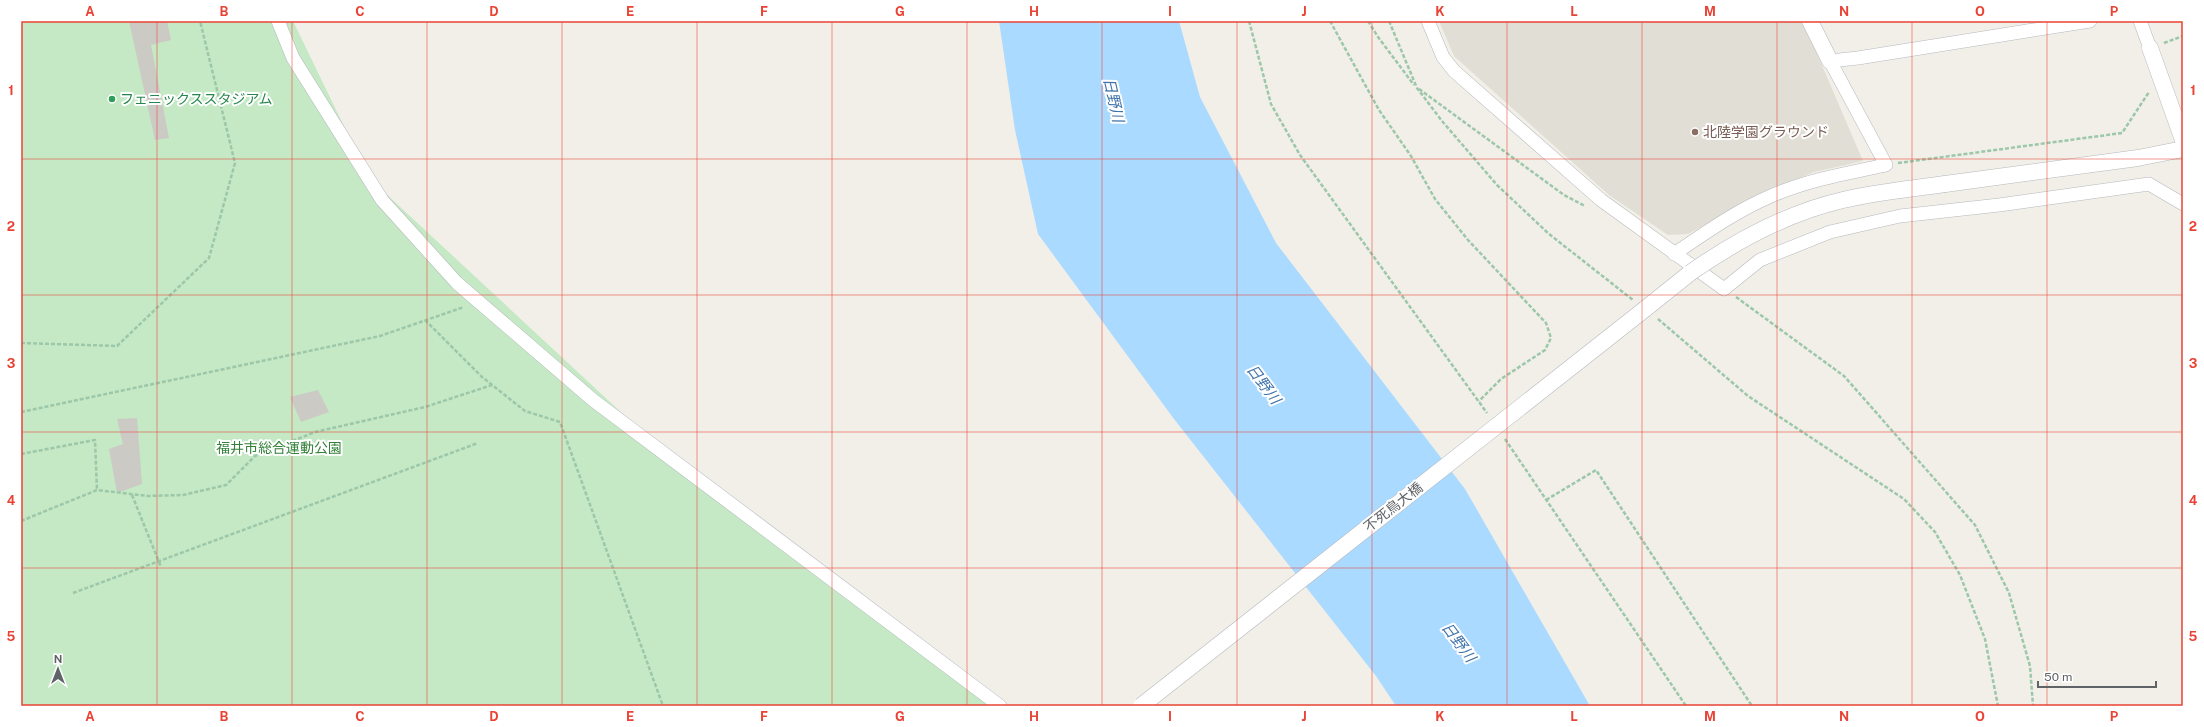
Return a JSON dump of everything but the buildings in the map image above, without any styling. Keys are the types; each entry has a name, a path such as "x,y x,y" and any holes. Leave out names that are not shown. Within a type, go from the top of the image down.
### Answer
{"street":[{"path":"278,21 293,58 382,200 457,283 593,400 1000,706"},
{"path":"1428,21 1442,57 1454,71 1601,200 1724,289 1760,260 1830,232 1900,216 1999,205 2149,184 2183,204"},
{"path":"1674,254 1715,225 1771,196 1820,179 1886,165 1810,21"},
{"path":"1830,61 1858,58 2035,26 2090,21"},
{"path":"2140,21 2183,140"},
{"name":"不死鳥大橋","path":"1141,706 1645,309 1715,256 1776,223 1844,200 2183,149"}],"path":[{"path":"21,343 116,346 209,258 235,163 200,21"},
{"path":"1249,21 1271,104 1300,155 1492,420"},
{"path":"1330,21 1378,110 1411,156 1435,199 1468,240 1546,322 1551,338 1545,350 1501,379 1479,401"},
{"path":"1368,21 1378,37 1442,121 1496,185 1549,234 1645,309 1748,396 1904,499 1934,532 1960,575 1985,639 1998,706"},
{"path":"1389,21 1417,88 1564,195 1587,208 1601,200"},
{"path":"2150,48 2183,36"},
{"path":"1886,165 2122,133 2160,73"},
{"path":"1724,289 1844,376 1975,525 2009,594 2030,666 2033,706"},
{"path":"21,412 380,336 479,302"},
{"path":"425,320 492,385 525,411 560,422 663,706"},
{"path":"21,521 97,490 148,496 183,495 226,486 255,456 315,432 425,407 492,385"},
{"path":"1504,438 1686,706"},
{"path":"21,454 95,440 97,490"},
{"path":"73,593 478,443"},
{"path":"1546,500 1596,470 1752,706"},
{"path":"132,495 161,567"}],"shaded area":[{"name":"北陸学園グラウンド","path":"1439,21 1803,21 1863,161 1814,172 1768,191 1688,234 1668,235 1609,195 1454,56"}],"green space":[{"name":"福井市総合運動公園","path":"21,21 293,21 369,178 666,454 999,706 21,706"}],"water":[{"name":"日野川","path":"999,21 1179,21 1200,97 1276,243 1465,489 1590,706 1396,706 1376,676 1174,419 1038,234 1015,130"}],"place":[{"name":"フェニックススタジアム","path":"112,99"},
{"name":"北陸学園グラウンド","path":"1695,132"}]}
